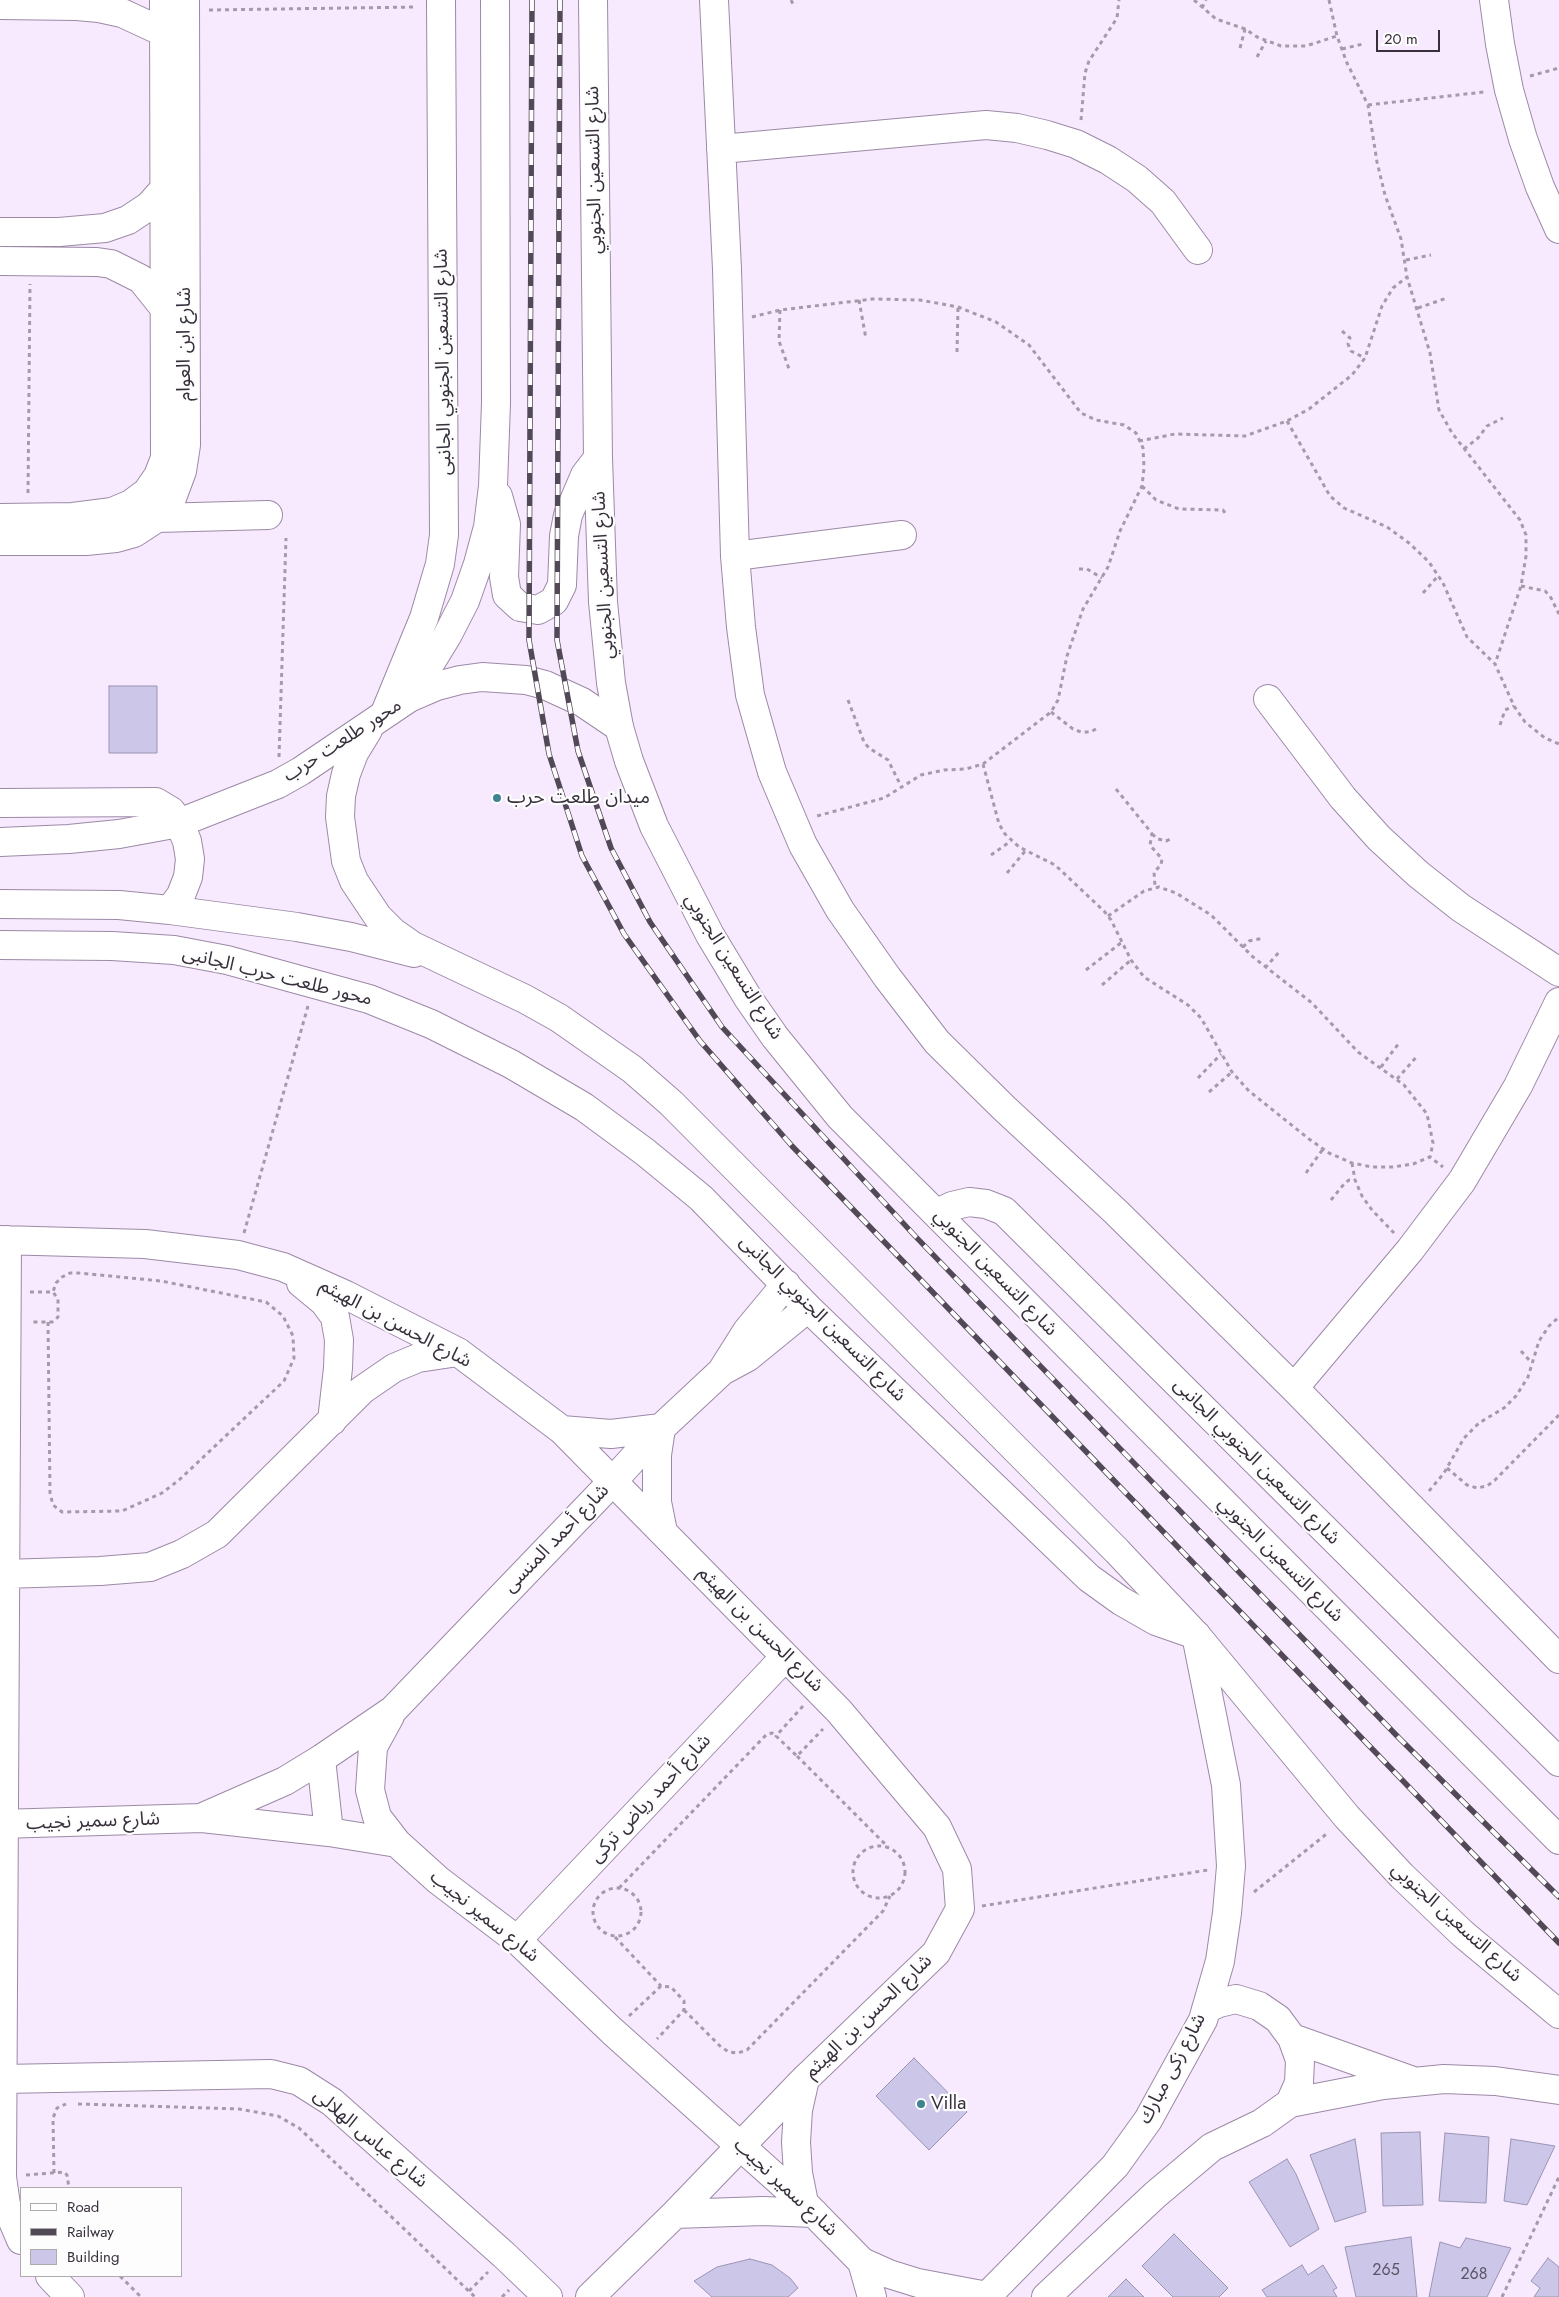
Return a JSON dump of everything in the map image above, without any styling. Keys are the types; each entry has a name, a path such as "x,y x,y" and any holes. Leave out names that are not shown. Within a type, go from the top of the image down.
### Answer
{"main road":[{"path":"409,698 442,643 464,601 478,564 488,527 493,486 496,403 495,0"},
{"name":"شارع التسعين الجنوبي","path":"593,0 598,458 606,643 619,727 640,795 657,833 702,920 748,998 799,1069 840,1117 1559,1840"},
{"path":"714,0 728,323 735,556 740,627 750,695 772,772 803,845 840,910 887,977 937,1042 1004,1108 1116,1212 1294,1388 1558,1655"},
{"path":"1494,0 1508,86 1526,147 1559,229"},
{"name":"شارع التسعين الجنوبي الجانبى","path":"379,718 424,618 440,564 444,536 441,3"},
{"path":"0,5 77,6 122,13 176,15"},
{"name":"شارع ابن العوام","path":"0,518 73,517 112,512 132,504 147,492 158,476 164,458 164,188 176,15"},
{"name":"شارع ابن العوام","path":"0,541 86,541 116,538 134,533 157,518 172,498 182,471 186,445 176,15"},
{"path":"721,149 986,126 1017,128 1076,144 1108,160 1137,179 1163,202 1198,250"},
{"path":"0,232 59,232 105,228 128,220 149,206 164,188"},
{"path":"0,262 97,262 111,264 141,279 165,309"},
{"path":"493,486 500,499 506,524 504,577 507,595 520,607 538,610 554,601 562,585 564,536 568,515 575,494 598,458"},
{"path":"176,486 211,515"},
{"path":"157,518 193,518 211,515 268,515"},
{"path":"735,556 902,536"},
{"name":"محور طلعت حرب","path":"0,842 69,839 120,834 179,824 278,784 301,771 409,698 437,686 460,680 482,677 526,680 564,692 619,727"},
{"path":"1268,699 1343,798 1385,844 1418,874 1461,908 1559,972"},
{"name":"شارع التسعين الجنوبي","path":"379,718 354,753 341,796 340,817 346,860 354,881 378,917 393,932 438,960 525,999 558,1018 596,1042 652,1086 741,1172 1065,1498 1196,1635 1347,1817 1402,1876 1463,1934 1559,2014"},
{"path":"0,803 156,802 171,811 187,841 190,859 188,877 181,895 170,910"},
{"path":"0,904 119,905 170,910 297,927 351,938 438,960"},
{"name":"محور طلعت حرب الجانبى","path":"0,946 112,946 174,950 227,960 370,999 431,1024"},
{"path":"1294,1388 1410,1250 1462,1181 1518,1086 1559,1002"},
{"name":"شارع التسعين الجنوبي الجانبى","path":"431,1024 511,1064 584,1107 646,1152 701,1198 808,1308 1089,1578 1122,1601 1156,1621 1196,1635"},
{"name":"شارع التسعين الجنوبي الجانبى","path":"937,1213 952,1206 969,1202 986,1204 1004,1211 1559,1762"},
{"path":"4,1240 2,2177 6,2205 20,2238"},
{"name":"شارع الحسن بن الهيثم","path":"4,1240 145,1244 238,1256 283,1267 346,1295 458,1352 562,1430 784,1657 840,1711 937,1827 957,1869 960,1909 936,1953 805,2079 675,2214 590,2297"},
{"path":"283,1267 324,1302 335,1317 339,1340 332,1421"},
{"name":"شارع أحمد المنسى","path":"722,1371 746,1331 786,1284"},
{"name":"شارع أحمد المنسى","path":"202,1818 285,1781 393,1710 612,1482 661,1428 722,1371 748,1357 808,1308"},
{"path":"4,1574 100,1571 150,1567 182,1554 217,1534 362,1390 394,1368 418,1358 458,1352"},
{"path":"562,1430 611,1434 661,1428 657,1455 657,1502 663,1532"},
{"name":"شارع زكى مبارك","path":"987,2296 1115,2166 1148,2120 1203,2020 1220,1961 1228,1913 1231,1866 1226,1785 1196,1635"},
{"name":"شارع أحمد رياض تركى","path":"517,1940 784,1657"},
{"name":"شارع أحمد المنسى","path":"393,1710 373,1747 370,1790 377,1817 397,1844"},
{"path":"321,1759 329,1832"},
{"name":"شارع سمير نجيب","path":"2,1824 202,1818 329,1832 397,1844 438,1880 517,1940 612,2031 809,2208 862,2262 918,2283 987,2296"},
{"path":"1206,2009 1219,2003 1236,1999 1259,2006 1278,2019 1292,2038 1300,2060 1299,2083 1290,2103"},
{"path":"1292,2038 1416,2082"},
{"name":"شارع عباس الهلالى","path":"2,2079 271,2074 299,2081 332,2102 504,2255 548,2297"},
{"path":"675,2214 809,2208 798,2173 796,2142 798,2110 805,2079"},
{"path":"1046,2297 1155,2195 1212,2146 1262,2123 1290,2103 1364,2088 1444,2079 1495,2081 1559,2090"},
{"name":"شارع سمير نجيب","path":"862,2262 872,2297"},
{"path":"51,2277 70,2297"}],"path":[{"path":"1076,144 1082,113 1085,73 1089,60 1116,18 1119,0"},
{"path":"1194,0 1216,19 1245,29 1266,41 1281,46 1293,47 1337,36"},
{"path":"1202,8 1206,0"},
{"path":"1329,0 1337,36 1368,105 1381,178 1401,238 1406,260 1407,276 1418,308 1431,361 1439,410 1444,422 1520,520 1526,534 1526,556 1521,586 1495,664"},
{"path":"176,15 441,3"},
{"path":"1240,48 1245,29"},
{"path":"1257,58 1266,41"},
{"path":"1342,49 1363,44"},
{"path":"1368,105 1508,86 1559,68"},
{"path":"1406,260 1431,255"},
{"path":"28,518 30,261"},
{"path":"1140,441 1175,434 1245,436 1287,420 1331,392 1352,375 1365,358 1382,306 1393,288 1407,276"},
{"path":"1418,308 1447,298"},
{"path":"728,323 780,310 859,300 920,300 958,307 996,322 1029,345 1081,413 1096,420 1124,424 1136,433 1143,448 1144,468 1142,486 1120,531 1114,552 1102,578 1083,609 1074,631 1058,700 1051,712 983,764 921,775 902,788 864,805 794,822"},
{"path":"859,300 866,339"},
{"path":"957,352 958,307"},
{"path":"780,310 779,341 790,369"},
{"path":"1342,331 1348,335 1348,347 1351,351 1365,358"},
{"path":"1464,449 1478,438 1487,426 1504,418"},
{"path":"1287,420 1330,496 1344,508 1387,527 1409,542 1429,562 1438,576 1466,637 1495,664 1514,706 1525,722 1545,738 1559,744"},
{"path":"1142,486 1156,500 1179,509 1223,510 1228,516"},
{"path":"278,784 286,538"},
{"path":"1078,569 1095,572 1102,578"},
{"path":"1423,593 1438,576"},
{"path":"1521,586 1545,591 1550,596 1559,614"},
{"path":"848,700 864,742 869,748 888,760 902,788"},
{"path":"1500,725 1505,710 1514,706"},
{"path":"1051,712 1073,729 1081,732 1090,732 1098,728"},
{"path":"983,764 999,824 1011,841 1055,866 1108,916 1131,960 1144,977 1188,1005 1201,1018 1232,1072 1249,1091 1323,1149 1352,1163 1372,1167 1393,1167 1413,1164 1430,1157"},
{"path":"1116,788 1152,834 1158,839 1166,841 1173,838"},
{"path":"1152,834 1150,845 1162,863 1154,872 1155,887"},
{"path":"991,855 1011,841"},
{"path":"1007,873 1026,850"},
{"path":"1108,916 1144,891 1155,887 1176,893 1195,903 1211,915 1265,968 1312,1003 1358,1052 1397,1079 1414,1095 1427,1114 1433,1143 1430,1157"},
{"path":"1243,947 1256,938 1264,938"},
{"path":"1086,970 1122,942"},
{"path":"1265,968 1281,950"},
{"path":"1102,985 1131,960"},
{"path":"238,1256 314,984"},
{"path":"1381,1067 1399,1042"},
{"path":"1198,1078 1221,1054"},
{"path":"1397,1079 1418,1055"},
{"path":"1209,1092 1232,1072"},
{"path":"1306,1173 1323,1149"},
{"path":"1430,1157 1462,1181"},
{"path":"1352,1163 1355,1180 1362,1196 1372,1210 1410,1250"},
{"path":"1331,1200 1344,1184 1349,1180 1355,1180"},
{"path":"48,1322 50,1493 53,1505 62,1512 122,1511 162,1493 179,1480 284,1380 294,1358 293,1336 283,1316 266,1302 161,1281 79,1273 70,1273 62,1277 56,1283 53,1292"},
{"path":"5,1292 53,1292"},
{"path":"5,1323 52,1322 58,1317 58,1299 53,1292"},
{"path":"1413,1509 1447,1468 1464,1438 1478,1423 1504,1408 1516,1396 1528,1378 1531,1362 1539,1341 1549,1326 1559,1317"},
{"path":"1521,1351 1531,1362"},
{"path":"1447,1468 1467,1485 1477,1488 1487,1486 1559,1415"},
{"path":"776,1736 819,1689"},
{"path":"797,1756 840,1711"},
{"path":"619,1888 766,1735 772,1734 797,1756 888,1848 897,1853 902,1861 905,1871 903,1881 898,1890 890,1896 880,1898 870,1896 861,1891 855,1883 853,1873 855,1863 860,1854 868,1848 878,1846 888,1848"},
{"path":"1228,1913 1347,1817"},
{"path":"960,1909 1231,1866"},
{"path":"615,1937 633,1931 639,1923 641,1914 640,1904 628,1890 609,1888 601,1893 595,1901 592,1910 593,1920 598,1928 606,1934 615,1937 661,1986 671,1987 684,2001 684,2010 641,2056"},
{"path":"684,2010 721,2047 729,2052 738,2053 747,2050 884,1912 890,1896"},
{"path":"612,2031 661,1986"},
{"path":"54,2173 53,2118 57,2108 66,2104 239,2109 278,2116 299,2128 475,2297"},
{"path":"2,2177 64,2172 67,2175 69,2187"},
{"path":"1502,2297 1559,2177"},
{"path":"121,2277 141,2297"}],"building":[{"path":"109,686 157,686 157,753 109,753"},
{"name":"Villa","path":"914,2058 967,2112 929,2150 876,2096"},
{"path":"1420,2132 1423,2205 1383,2206 1381,2133"},
{"path":"1445,2133 1489,2137 1486,2203 1439,2201"},
{"path":"1355,2139 1366,2212 1335,2222 1310,2155"},
{"path":"1511,2139 1555,2146 1527,2205 1504,2201"},
{"path":"1287,2159 1296,2174 1319,2229 1290,2247 1249,2182"},
{"path":"1174,2234 1228,2288 1219,2297 1173,2297 1142,2266"},
{"path":"1411,2237 1417,2297 1356,2297 1345,2247"},
{"path":"1466,2238 1511,2248 1487,2297 1429,2297 1440,2242 1460,2248"},
{"path":"1548,2258 1559,2267 1559,2297 1534,2297 1540,2288 1531,2281"},
{"path":"750,2259 772,2265 790,2278 798,2288 788,2297 712,2297 694,2281 717,2267"},
{"path":"1302,2265 1308,2275 1323,2265 1337,2288 1333,2290 1337,2297 1267,2297 1262,2290"},
{"path":"1126,2279 1144,2297 1108,2297"}],"railway":[{"path":"532,0 529,640 549,754 582,856 624,934 700,1041 792,1146 1559,1943"},
{"path":"560,0 557,640 578,751 611,848 650,922 722,1027 916,1237 1399,1738 1559,1897"}],"place":[{"name":"ميدان طلعت حرب","path":"497,798"},
{"name":"Villa","path":"921,2104"}]}
